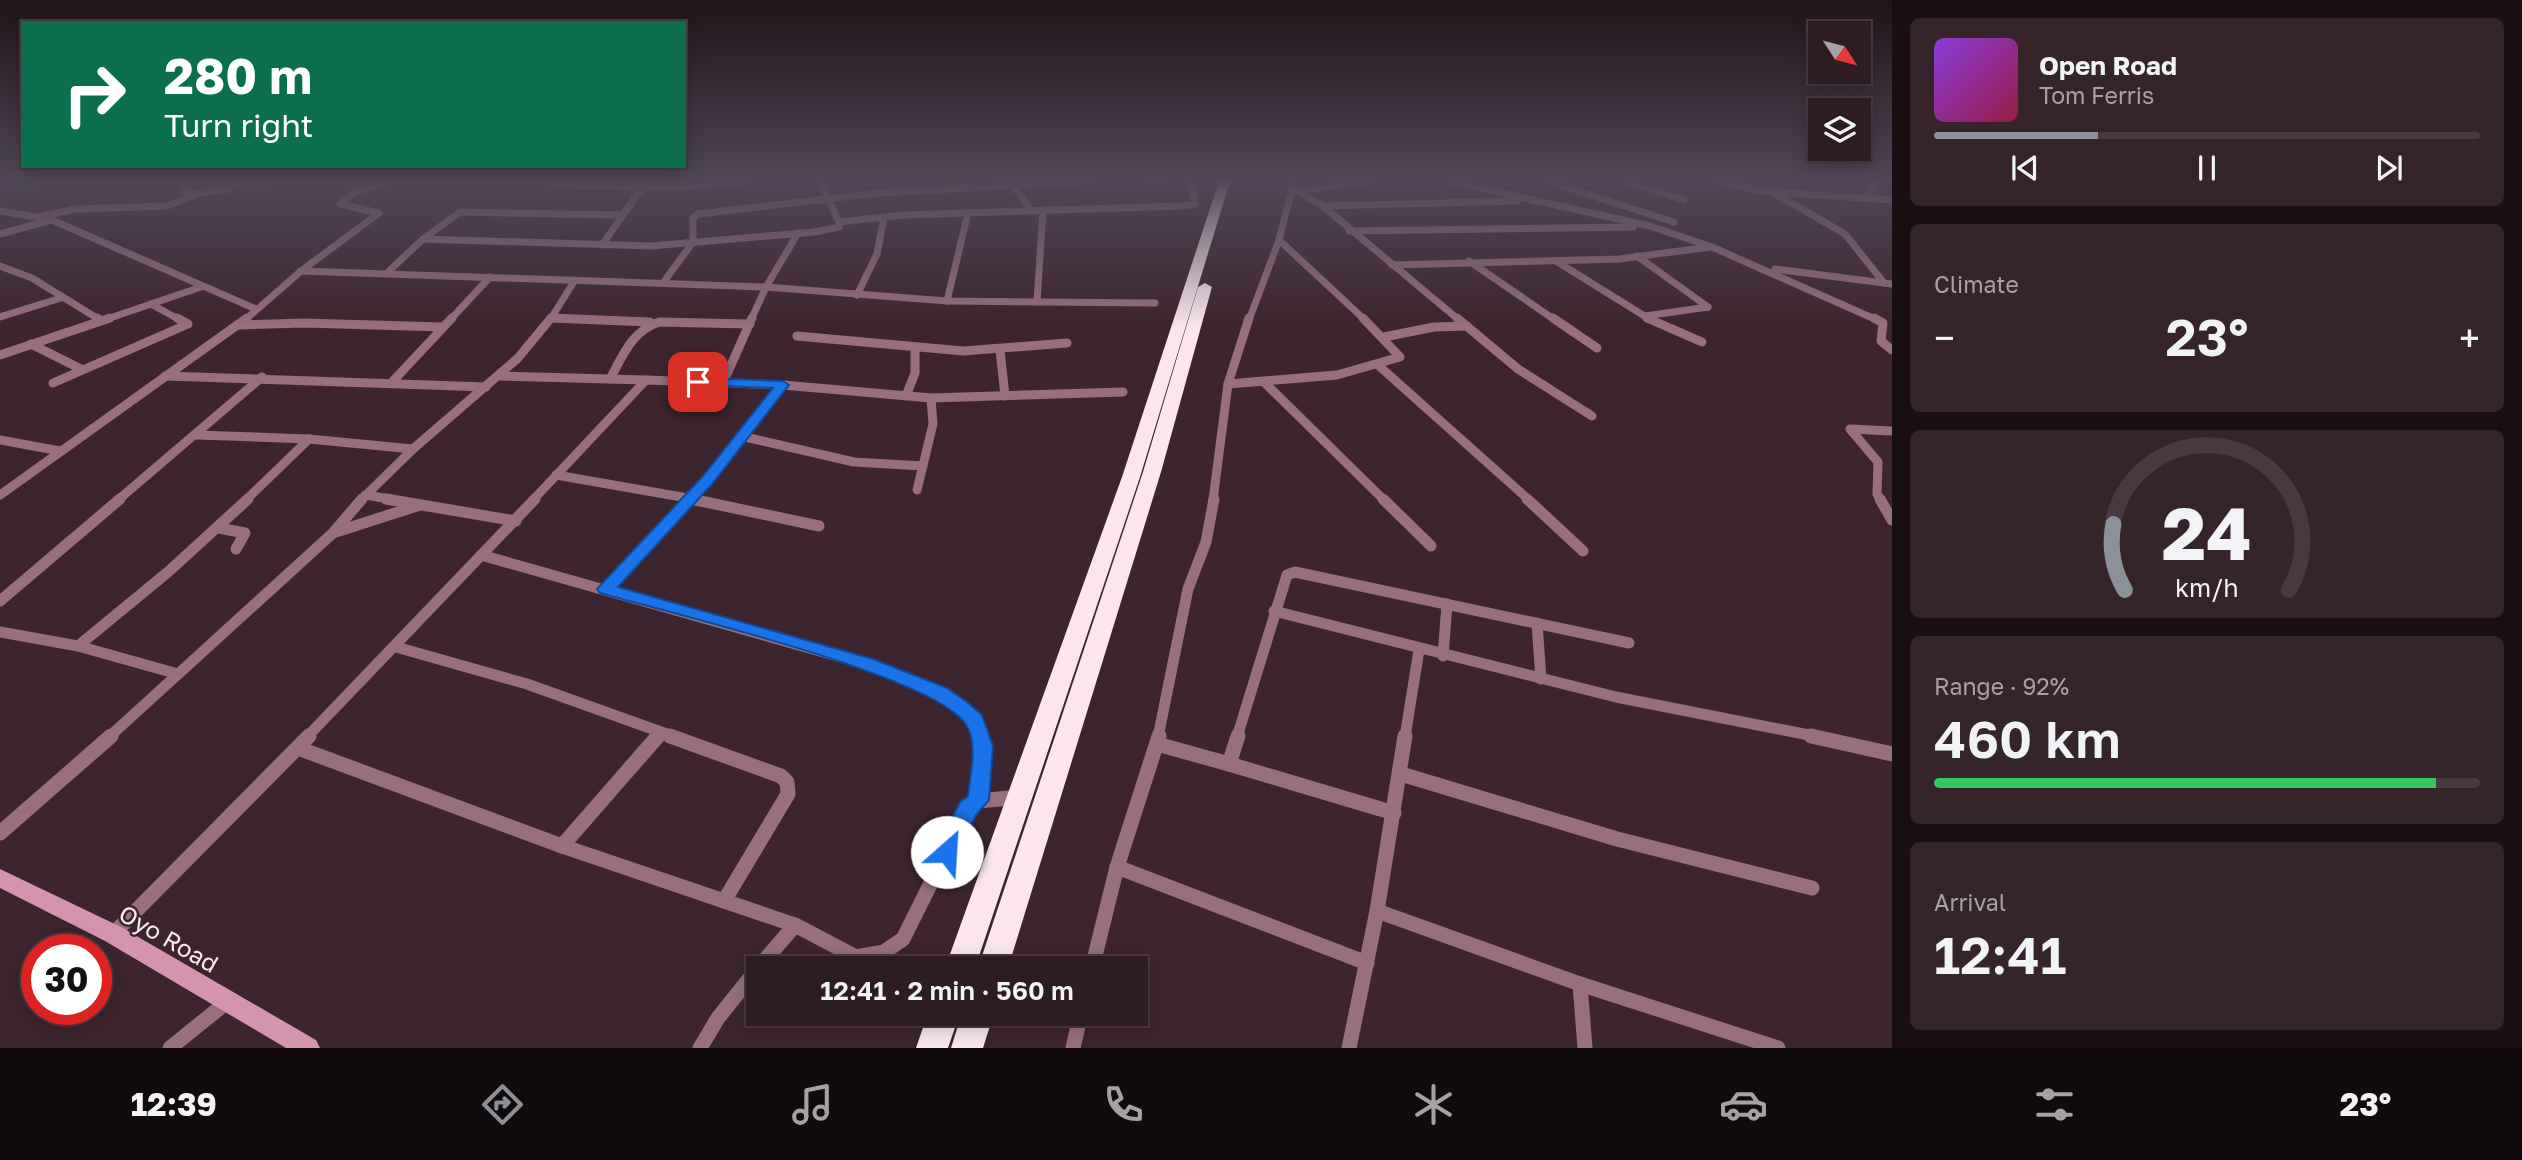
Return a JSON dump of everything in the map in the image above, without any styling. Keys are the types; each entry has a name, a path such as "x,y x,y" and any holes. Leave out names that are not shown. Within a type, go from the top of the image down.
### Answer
{"highway":[{"path":"964,956 1131,477 1209,230"},
{"path":"997,956 1152,472 1223,230"},
{"path":"932,1048 940,1026"},
{"path":"967,1048 974,1026"}],"street":[{"path":"74,230 256,309"},
{"path":"0,495 239,325 301,271 358,230"},
{"path":"387,273 435,230"},
{"path":"601,245 611,230"},
{"path":"663,284 693,242 693,230"},
{"path":"423,239 601,245 693,242 833,230"},
{"path":"857,295 877,254 882,230"},
{"path":"947,301 964,230"},
{"path":"1037,302 1042,230"},
{"path":"1096,956 1117,867 1157,744 1188,589 1206,542 1219,467 1227,384 1282,230"},
{"path":"1349,230 1356,230"},
{"path":"1349,230 1518,369 1592,416"},
{"path":"1662,230 1765,268 1876,318 1888,326 1881,341 1892,350"},
{"path":"1838,230 1845,234 1888,283"},
{"path":"723,383 766,287 798,233"},
{"path":"1227,384 1300,380 1378,365 1401,357 1384,337 1279,240"},
{"path":"1392,265 1469,261 1556,261 1637,256 1712,247"},
{"path":"1637,256 1708,307 1643,316"},
{"path":"1469,261 1597,348"},
{"path":"1556,261 1643,316 1702,342"},
{"path":"0,266 32,278 100,320"},
{"path":"1765,268 1888,283"},
{"path":"301,271 766,287 947,301 1155,303"},
{"path":"393,381 490,277"},
{"path":"0,832 89,756 333,533 365,495 413,449 498,376 551,318 575,280"},
{"path":"0,355 201,287"},
{"path":"0,317 61,298"},
{"path":"52,383 188,324 151,304"},
{"path":"551,318 750,324"},
{"path":"610,379 638,331 659,322"},
{"path":"239,325 304,323 443,327"},
{"path":"1384,337 1434,327 1467,326"},
{"path":"797,336 915,348 1000,350 1068,343"},
{"path":"31,344 81,369"},
{"path":"906,396 915,373 915,348"},
{"path":"1000,350 1006,396"},
{"path":"1378,365 1474,448 1583,551"},
{"path":"164,376 393,381 486,387"},
{"path":"498,376 783,385 931,398 1123,392"},
{"path":"0,601 262,377"},
{"path":"113,934 396,647 646,380"},
{"path":"1264,382 1430,546"},
{"path":"606,589 688,500 783,385"},
{"path":"917,490 933,424 931,398"},
{"path":"1892,431 1850,429 1878,459 1879,501 1892,520"},
{"path":"197,435 309,439 413,449"},
{"path":"741,436 795,447 836,460 896,468 923,466"},
{"path":"78,646 131,607 219,528 309,439"},
{"path":"0,440 60,451"},
{"path":"556,475 622,482 688,500 819,526"},
{"path":"365,495 516,521"},
{"path":"1879,501 1892,502"},
{"path":"333,533 423,504"},
{"path":"219,528 245,533 236,549"},
{"path":"481,555 866,664 940,693 975,720 982,746 978,800"},
{"path":"1229,764 1274,611 1287,575 1295,572 1629,643"},
{"path":"1443,656 1447,604"},
{"path":"1274,611 1541,679 1892,754"},
{"path":"1536,623 1541,679"},
{"path":"0,632 78,646 178,674"},
{"path":"396,647 527,684 781,776 787,782 788,794 724,901"},
{"path":"1349,1048 1377,911 1419,650"},
{"path":"562,846 661,732"},
{"path":"1157,744 1394,813"},
{"path":"298,748 562,846 795,925 856,957 884,953 903,939 968,809 978,800 1019,797"},
{"path":"1401,774 1617,839 1812,888"},
{"path":"1117,867 1367,963"},
{"name":"Oyo Road","path":"0,878 113,934 308,1048"},
{"path":"1377,911 1580,984 1778,1048"},
{"path":"768,956 795,925"},
{"path":"700,1048 718,1017 746,983"},
{"path":"1580,984 1585,1048"},
{"path":"170,1048 227,1002"},
{"path":"1077,1046 1080,1026"}],"route":[{"path":"698,382 783,385 708,480 606,589 866,664 940,693 960,708 975,720 982,746 978,800 968,809 947,852"}]}
